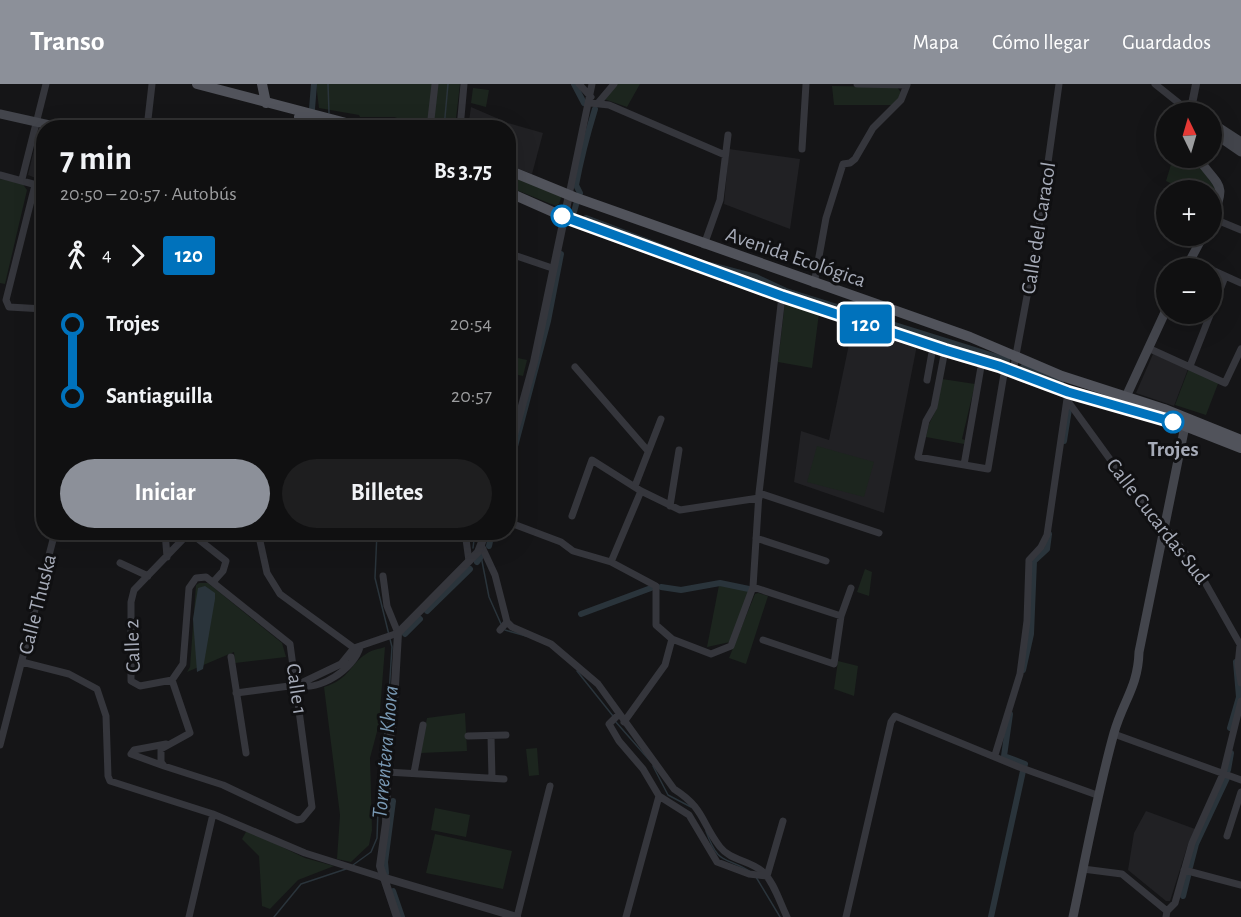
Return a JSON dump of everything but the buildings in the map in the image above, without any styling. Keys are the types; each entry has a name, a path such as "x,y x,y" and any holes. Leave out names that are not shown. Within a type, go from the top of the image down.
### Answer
{"main road":[{"path":"197,84 266,103 290,114 314,120"},
{"path":"262,84 266,103"},
{"path":"0,114 36,122"},
{"path":"1222,130 1241,142"},
{"path":"1222,139 1241,152"},
{"name":"Avenida Ecológica","path":"516,173 704,245 1015,355 1124,401 1241,440"},
{"name":"Avenida Ecológica","path":"516,196 562,216 782,296 1009,370 1068,396 1124,401"},
{"path":"1124,401 1160,324"},
{"path":"1073,917 1097,795 1120,711 1139,672 1139,652 1187,422"},
{"name":"Avenida Ecológica","path":"1187,422 1241,448"}],"street":[{"path":"37,120 46,84"},
{"path":"148,120 152,84"},
{"path":"431,120 435,84"},
{"path":"461,120 464,84"},
{"path":"579,84 590,100 643,118 725,155"},
{"path":"516,428 534,362 562,216 569,195 592,84"},
{"path":"598,103 614,84"},
{"path":"802,149 806,84"},
{"path":"814,284 821,238 843,164 855,159 873,128 905,94 907,85 857,84"},
{"name":"Calle del Caracol","path":"964,465 988,469 1009,370 1015,355 1036,248 1059,84"},
{"path":"1155,84 1179,102"},
{"path":"1193,102 1196,84"},
{"path":"22,179 36,122"},
{"path":"704,245 720,200 728,135"},
{"path":"0,175 22,179 35,185 6,300 9,307 36,308"},
{"path":"1222,222 1241,230"},
{"path":"516,256 552,268"},
{"path":"1222,275 1241,283"},
{"path":"1190,366 1225,277"},
{"path":"516,525 561,542 573,551 612,562 656,586 656,626 672,639 711,654 731,646 753,587 759,495 782,296"},
{"path":"927,380 933,346"},
{"path":"1148,348 1225,383 1241,349"},
{"path":"945,350 934,406 926,422 918,457 964,465 982,361"},
{"path":"575,368 648,451"},
{"path":"994,755 1020,674 1027,621 1029,560 1041,547 1047,535 1068,396"},
{"name":"Calle Cucardas Sud","path":"1068,396 1157,524 1166,527 1209,588 1240,645"},
{"path":"612,562 638,488 648,451 661,419"},
{"path":"670,506 679,450"},
{"path":"572,516 592,460 680,510 759,495 879,534"},
{"path":"756,538 826,561"},
{"name":"Calle Thuska","path":"0,745 53,540"},
{"path":"167,540 167,558"},
{"path":"170,540 179,545 183,540"},
{"path":"172,680 183,664 191,583 201,577 214,581 226,565 224,556 200,540"},
{"path":"260,540 267,573 280,594 357,647"},
{"path":"468,540 475,555 495,575 504,626 512,627 551,644 598,684 674,789 690,799 704,816 720,847 730,856 755,866 767,876 787,917"},
{"path":"236,693 297,685 319,679 341,664 357,647 397,634 475,555 482,540"},
{"name":"Calle 2","path":"172,680 140,686 131,681 131,597 134,590 179,545"},
{"path":"120,563 148,576"},
{"path":"383,576 387,606 397,634 387,772 386,823 380,858 381,877 397,917"},
{"name":"Calle 1","path":"172,680 190,733 166,744 134,750 132,757 223,785 297,820 302,819 312,807 297,685 289,642 214,581"},
{"path":"753,587 841,616"},
{"path":"763,640 834,664 841,616 850,588"},
{"path":"624,722 665,665 672,639"},
{"path":"1240,645 1238,665 1241,683"},
{"path":"231,657 246,753"},
{"path":"22,662 69,674 97,689 106,716 110,781 213,814 341,866 517,917 550,786"},
{"path":"1083,869 1122,874 1167,914 1175,903 1192,843 1223,774 1241,700"},
{"path":"619,714 609,724 619,741 643,769 659,796 689,815 717,862 749,874 767,876"},
{"path":"846,917 891,722 895,716 1019,767 1097,795"},
{"path":"414,773 423,725"},
{"path":"1114,734 1241,780"},
{"path":"468,736 506,735"},
{"path":"491,736 492,778"},
{"path":"164,766 160,753 166,744"},
{"path":"387,772 504,779"},
{"path":"1227,836 1241,792"},
{"path":"627,917 659,796"},
{"path":"189,917 213,814"},
{"path":"767,876 783,821"},
{"path":"1184,870 1241,885"}],"shaded area":[{"path":"316,84 460,84 456,120 360,117 319,108"},
{"path":"615,84 640,84 627,107 604,99"},
{"path":"832,86 897,87 902,94 893,105 834,105"},
{"path":"473,88 489,90 486,107 471,103"},
{"path":"471,107 501,120 469,120"},
{"path":"516,125 543,133 532,174 516,168"},
{"path":"36,141 36,178 28,175"},
{"path":"729,149 800,159 790,229 724,204"},
{"path":"1170,168 1201,168 1209,180 1166,180"},
{"path":"516,175 562,195 556,206 516,190"},
{"path":"0,179 22,183 27,190 5,284 0,283"},
{"path":"785,302 819,313 812,368 778,362"},
{"path":"853,325 917,345 884,513 794,482 801,431 829,440"},
{"path":"1153,354 1188,369 1174,406 1136,393"},
{"path":"516,358 527,360 523,376 516,374"},
{"path":"1189,368 1219,381 1206,415 1175,405"},
{"path":"942,379 975,384 962,439 965,440 964,444 926,437 929,424 937,408"},
{"path":"817,446 874,462 864,497 807,482"},
{"path":"865,569 872,572 869,596 857,592"},
{"path":"208,583 282,643 286,657 235,663 234,652 187,672 190,667 196,585"},
{"path":"719,585 750,591 730,642 707,647"},
{"path":"205,586 215,593 215,599 203,669 197,672 193,619 198,588"},
{"path":"755,594 768,596 746,664 729,658"},
{"path":"385,647 379,724 370,758 372,830 369,845 351,862 337,859 340,815 324,687 344,676 360,658"},
{"path":"838,661 858,666 854,696 834,689"},
{"path":"465,713 467,751 420,753 427,718"},
{"path":"537,748 539,775 529,776 526,749"},
{"path":"435,808 470,815 466,837 431,830"},
{"path":"1146,811 1195,829 1170,901 1166,901 1128,870 1134,833"},
{"path":"247,830 305,858 334,866 298,880 270,909 262,906 259,856 242,839"},
{"path":"435,834 512,851 503,889 426,873"}],"waterway":[{"path":"312,109 314,84"},
{"name":"Torrentera Khora","path":"328,84 329,113"},
{"path":"445,120 448,84"},
{"path":"574,84 584,103"},
{"path":"580,193 576,185 595,109"},
{"path":"574,212 577,201"},
{"path":"586,218 675,252"},
{"path":"516,443 548,321 561,254"},
{"path":"710,265 756,277 786,291 1007,360"},
{"path":"1023,367 1061,382"},
{"path":"1064,441 1069,409"},
{"path":"1023,670 1031,634 1034,561 1047,549 1049,534"},
{"name":"Torrentera Khora","path":"377,540 375,578 389,635"},
{"path":"473,548 474,540"},
{"path":"489,546 490,540"},
{"path":"477,562 484,552"},
{"path":"481,556 489,597 501,624"},
{"path":"1185,558 1200,579"},
{"path":"427,611 470,569"},
{"path":"661,587 681,590 720,583 749,589"},
{"path":"581,614 651,588"},
{"path":"405,634 420,619"},
{"path":"505,630 526,636"},
{"name":"Torrentera Khora","path":"353,865 371,852 377,838 380,754 387,725 392,647 390,639"},
{"path":"1230,728 1239,697 1236,662"},
{"path":"577,671 613,716"},
{"path":"1010,714 1004,756 1025,764 1024,767"},
{"path":"615,721 651,762"},
{"path":"1228,770 1231,753"},
{"path":"653,766 668,795 691,807"},
{"path":"991,917 1023,771"},
{"path":"1190,867 1196,844 1227,778"},
{"path":"386,873 385,862 393,801"},
{"path":"706,831 715,850 723,859 751,872"},
{"name":"Torrentera Khora","path":"274,917 301,884 346,869"},
{"path":"1183,896 1188,876"},
{"path":"756,877 780,917"},
{"path":"393,891 402,917"}],"bus line":[{"name":"120","path":"562,216 782,296 999,366 1068,392 1173,422"}],"place":[{"name":"Trojes","path":"1173,422"}]}
